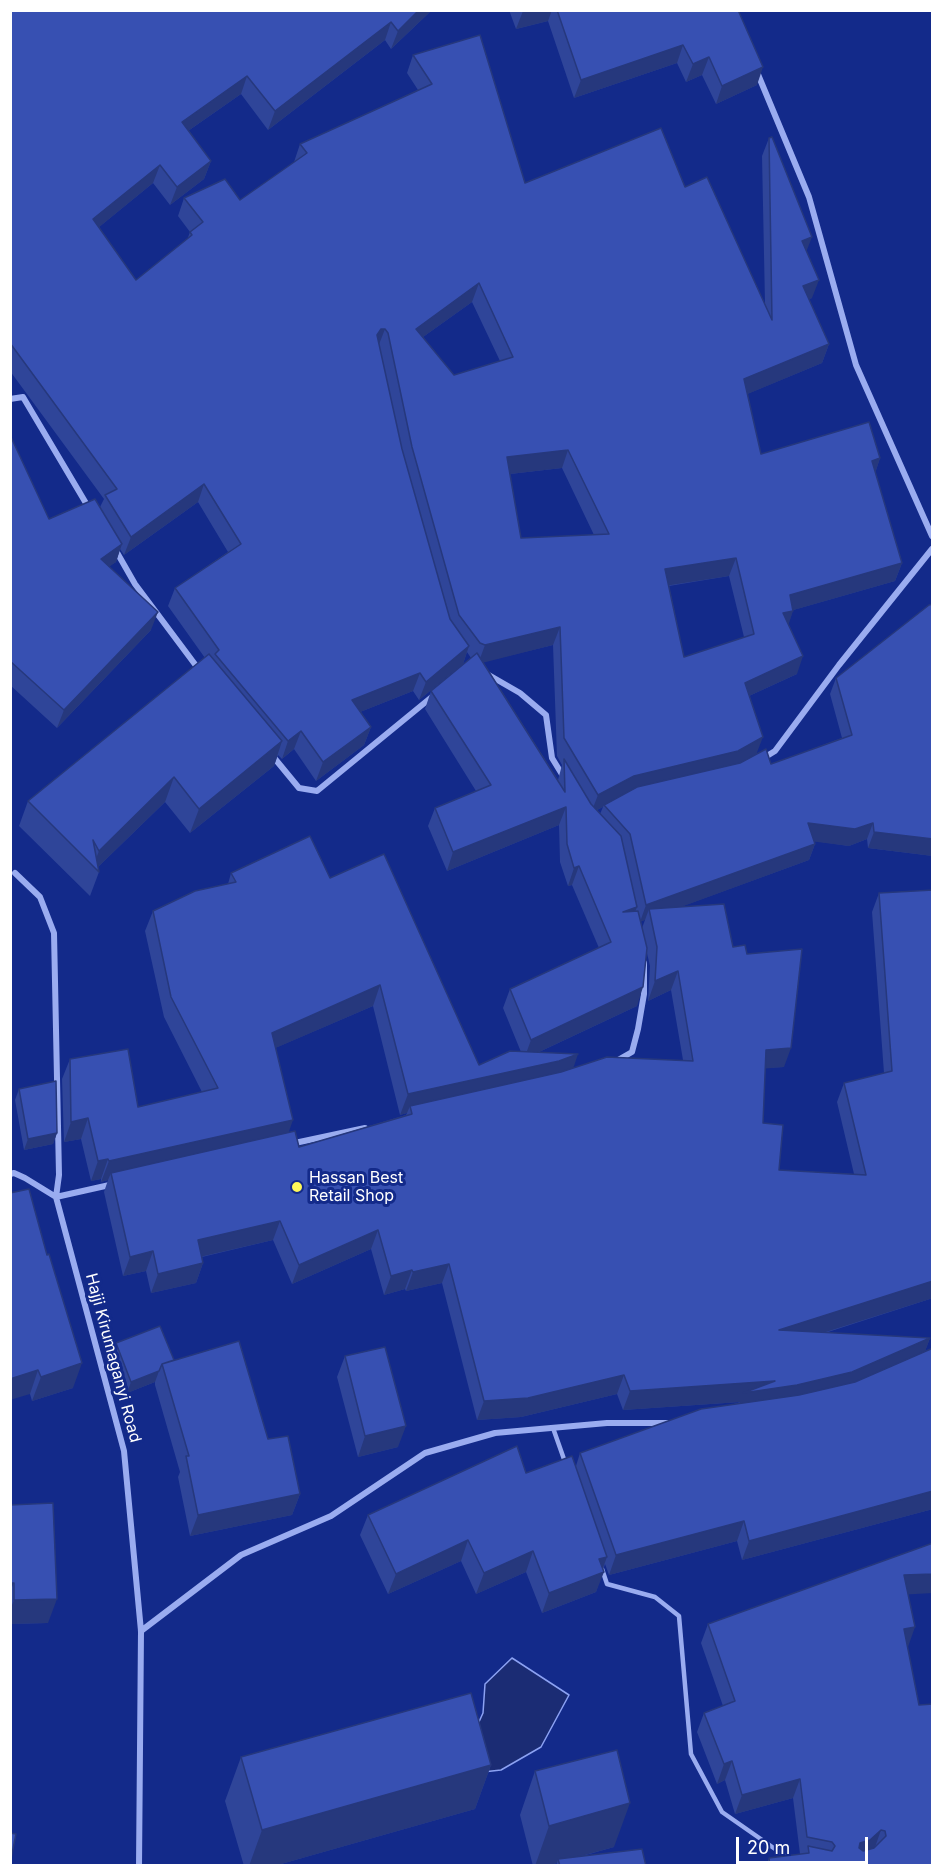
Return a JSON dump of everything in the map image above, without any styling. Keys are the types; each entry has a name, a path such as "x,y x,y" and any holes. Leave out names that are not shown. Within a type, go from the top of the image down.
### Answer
{"street":[{"path":"755,66 809,197 856,365 933,536"},
{"path":"10,399 23,397 97,520"},
{"path":"109,539 135,584 202,673"},
{"path":"757,762 776,751 839,664 933,549"},
{"path":"478,669 520,693 546,715 552,758 565,779"},
{"path":"269,752 299,788 317,791 443,688"},
{"name":"Hajji Kirumaganyi Road","path":"15,873 40,897 54,933 59,1175 56,1197 124,1451 141,1631 139,1866"},
{"path":"612,1064 632,1052 644,994 645,966 642,955"},
{"path":"287,1145 368,1127"},
{"path":"10,1174 14,1173 25,1178 56,1197 125,1181"},
{"path":"141,1631 241,1555 331,1516 425,1453 495,1433 607,1423 682,1423"}],"lane":[{"path":"553,1428 568,1473"},
{"path":"599,1562 607,1584 656,1597 679,1616 691,1754 722,1812 786,1858 794,1860"}],"shaded area":[{"path":"512,1658 569,1695 541,1747 501,1770 483,1772 468,1746 483,1713 485,1684"}],"building":[{"path":"10,10 419,10 398,31 391,22 275,111 247,76 182,122 211,161 177,187 160,165 93,219 136,280 192,235 190,232 203,222 184,198 225,179 240,200 307,153 300,144 432,84 413,55 480,35 525,183 661,128 685,187 707,177 772,320 769,138 772,137 812,237 802,241 819,280 803,286 829,344 744,379 761,454 869,422 880,458 872,461 902,563 790,595 793,611 783,613 803,656 745,683 763,737 738,751 634,776 598,795 564,738 560,627 485,645 480,643 459,615 412,447 388,333 385,329 381,329 377,335 402,449 450,619 469,646 426,682 420,673 352,700 371,727 323,762 301,731 288,741 215,654 219,650 175,588 241,544 204,484 131,537 105,495 117,489 10,343","holes":["479,283 513,357 454,375 416,329","568,450 609,534 521,538 507,457","736,558 754,634 684,657 665,569"]},
{"path":"557,10 738,10 763,67 722,86 709,57 693,64 683,45 581,80"},
{"path":"10,435 49,519 95,499 122,544 101,559 158,612 64,710 10,661"},
{"path":"933,604 933,839 874,832 873,823 855,829 808,823 815,844 646,905 630,834 604,805 637,787 740,763 766,749 771,764 852,735 836,678"},
{"path":"477,653 565,792 564,759 591,804 621,836 637,907 623,912 638,911 647,948 643,987 531,1040 510,989 611,942 579,866 574,868 567,844 566,807 453,852 435,808 491,785 431,691"},
{"path":"209,654 282,741 199,809 174,777 99,851 93,840 99,872 28,801"},
{"path":"310,836 330,878 384,854 479,1065 510,1051 578,1054 559,1061 408,1094 380,985 272,1033 293,1120 109,1161 108,1159 98,1161 88,1118 71,1122 70,1059 128,1049 138,1107 218,1088 171,997 153,911 195,891 236,882 231,873"},
{"path":"933,890 933,1281 779,1330 930,1338 852,1372 797,1385 743,1393 775,1381 630,1391 624,1375 528,1398 484,1401 449,1264 391,1276 378,1230 299,1265 280,1221 198,1240 203,1263 158,1274 153,1251 130,1257 111,1173 295,1131 299,1147 412,1114 410,1106 561,1072 607,1057 693,1061 678,971 655,981 657,947 649,909 724,904 733,947 745,945 747,954 802,949 791,1048 766,1050 763,1123 783,1125 779,1170 866,1175 844,1083 892,1071 879,893"},
{"path":"56,1081 57,1133 28,1139 19,1089"},
{"path":"29,1189 47,1255 49,1254 82,1363 41,1377 38,1370 10,1379 10,1193"},
{"path":"160,1326 174,1360 162,1364 159,1371 131,1382 116,1343"},
{"path":"239,1341 268,1439 288,1436 300,1494 198,1515 186,1456 189,1456 162,1364"},
{"path":"385,1347 406,1426 365,1436 345,1356"},
{"path":"933,1348 933,1491 749,1541 744,1521 616,1555 580,1453 701,1409 799,1395 855,1382"},
{"path":"517,1446 526,1473 572,1456 607,1557 599,1559 604,1572 549,1593 533,1551 484,1573 468,1540 396,1574 368,1515"},
{"path":"53,1503 57,1599 14,1600 14,1583 10,1583 10,1505"},
{"path":"933,1543 933,1574 904,1575 915,1627 904,1629 919,1705 933,1704 933,1866 770,1866 769,1858 809,1853 808,1846 832,1851 835,1846 832,1842 807,1837 800,1779 742,1795 732,1761 724,1764 704,1713 735,1701 708,1624","holes":["881,1830 885,1831 886,1836 874,1848 863,1851 859,1848 860,1843 870,1840"]},
{"path":"471,1693 491,1765 262,1830 241,1757"},
{"path":"617,1750 630,1803 549,1826 535,1771"},
{"path":"10,1833 16,1834 10,1864"},
{"path":"642,1849 646,1866 560,1866 558,1859"}],"place":[{"name":"Hassan Best Retail Shop","path":"297,1187"}]}
